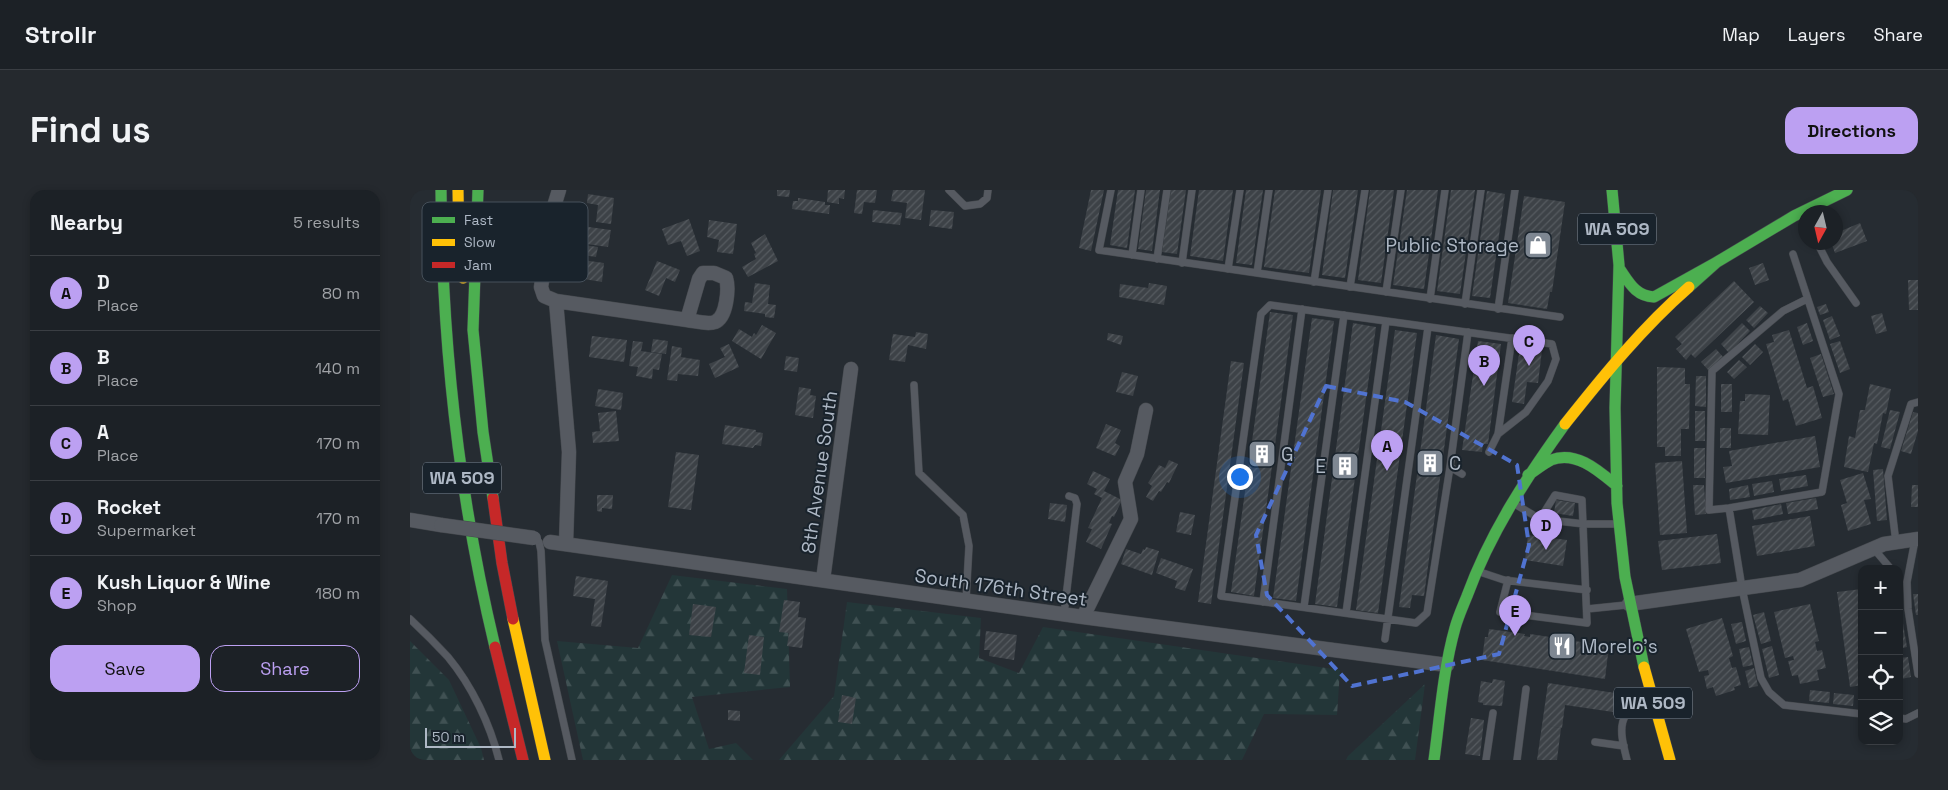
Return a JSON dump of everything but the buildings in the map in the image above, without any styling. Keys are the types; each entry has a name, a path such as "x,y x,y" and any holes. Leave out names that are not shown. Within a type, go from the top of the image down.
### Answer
{"main road":[{"name":"WA 509","path":"1612,190 1618,235 1619,268 1616,360 1617,486 1620,524 1629,604 1637,646 1670,760"},
{"path":"1822,205 1847,190"},
{"path":"1619,268 1635,291 1643,296 1654,297 1798,219"},
{"path":"1434,760 1447,665 1455,627 1476,571 1512,502 1528,474 1616,360 1660,312 1717,262"},
{"name":"WA 509","path":"442,282 461,472 479,574 523,760"},
{"path":"463,282 473,330"},
{"name":"WA 509","path":"475,282 473,330 483,432 502,563 522,662 545,760"},
{"path":"1528,474 1555,459 1573,459 1593,466 1617,486"}],"street":[{"path":"555,202 560,190"},
{"path":"542,282 541,287 544,296 556,301 687,320"},
{"path":"556,301 569,452 566,544"},
{"name":"8th Avenue South","path":"823,580 852,369"},
{"path":"1084,617 1132,520 1125,482 1137,454 1146,410"},
{"path":"410,520 534,538"},
{"path":"1629,604 1800,580 1884,544 1916,539"},
{"name":"South 176th Street","path":"550,542 1084,617 1447,665"}],"lane":[{"path":"949,190 965,206 980,204 987,198 988,190"},
{"path":"1111,190 1099,250 1560,318"},
{"path":"1132,255 1141,190"},
{"path":"1157,259 1166,190"},
{"path":"1182,262 1192,190"},
{"path":"1228,269 1240,190"},
{"path":"1257,273 1269,190"},
{"path":"1314,282 1328,190"},
{"path":"1350,287 1364,190"},
{"path":"1386,292 1401,190"},
{"path":"1430,298 1445,190"},
{"path":"1466,304 1482,190"},
{"path":"1498,308 1515,190"},
{"path":"1821,250 1827,262 1856,303"},
{"path":"1792,254 1839,394 1822,492 1709,510 1712,371 1783,311 1807,299"},
{"path":"1468,332 1450,467 1427,613 1416,623 1221,596 1261,314 1270,305 1428,327 1468,332 1512,338 1552,344 1556,359 1548,381 1526,412 1498,434"},
{"path":"1263,602 1302,309"},
{"path":"1304,608 1344,315"},
{"path":"1346,613 1386,321"},
{"path":"1385,639 1428,327"},
{"path":"1489,452 1498,434 1512,338"},
{"path":"914,385 919,474 962,515 969,546 966,600"},
{"path":"1896,543 1888,476 1911,404 1918,402"},
{"path":"1450,467 1462,474"},
{"path":"1508,580 1500,612 1587,623 1582,500 1555,495 1540,519"},
{"path":"1064,614 1077,504 1075,498 1069,496"},
{"path":"1512,502 1540,519 1584,524 1620,524"},
{"path":"1729,508 1742,588 1763,684 1775,699 1784,705 1858,714"},
{"path":"534,538 539,542 541,551 545,640 572,760"},
{"path":"1916,539 1907,582 1908,610 1918,674"},
{"path":"1874,549 1888,565"},
{"path":"1476,571 1508,580 1587,590"},
{"path":"1903,579 1907,582"},
{"path":"1587,609 1629,604"},
{"path":"410,619 448,658 470,690 485,718 499,760"},
{"path":"1517,760 1526,690"},
{"path":"1627,760 1621,737 1626,712 1649,692"},
{"path":"1486,760 1494,713"},
{"path":"1903,719 1918,713"},
{"path":"1595,742 1624,746"}],"highlighted area":[{"path":"1326,386 1405,402 1517,465 1529,545 1499,654 1352,686 1267,595 1256,535"}],"green space":[{"path":"672,575 787,589 790,687 692,697 709,749 736,743 753,760 583,760 557,641 638,648"},
{"path":"847,602 981,618 979,658 1019,673 1043,627 1340,670 1337,715 1264,714 1242,760 779,760 834,696"},
{"path":"410,641 449,680 481,748 484,760 410,760"},
{"path":"1425,684 1415,760 1346,760 1348,756"}],"traffic: fast":[{"path":"441,190 441,202"},
{"path":"478,190 478,202"},
{"path":"1612,190 1619,265 1615,408 1617,503 1625,577 1644,667"},
{"path":"1689,287 1717,262 1794,216 1847,190"},
{"path":"1619,268 1637,291 1654,297 1717,262"},
{"path":"444,282 449,363 462,477 482,591 495,647"},
{"path":"475,282 473,330 483,432 493,498"},
{"path":"1434,760 1442,694 1455,628 1476,573 1510,507 1536,465 1565,424"},
{"path":"1528,475 1551,460 1569,458 1587,464 1617,486"}],"traffic: slow":[{"path":"458,190 458,202"},
{"path":"1565,424 1639,335 1689,287"},
{"path":"513,619 545,760"},
{"path":"1644,667 1670,760"}],"traffic: jam":[{"path":"493,498 502,563 513,619"},
{"path":"495,647 523,760"}],"place":[{"name":"Public Storage","path":"1538,245"},
{"name":"A","path":"1529,366"},
{"name":"B","path":"1484,386"},
{"name":"G","path":"1262,454"},
{"name":"C","path":"1430,463"},
{"name":"E","path":"1345,466"},
{"name":"D","path":"1387,471"},
{"name":"Rocket","path":"1546,550"},
{"name":"Kush Liquor & Wine","path":"1515,636"},
{"name":"Morelo's","path":"1562,646"}]}
